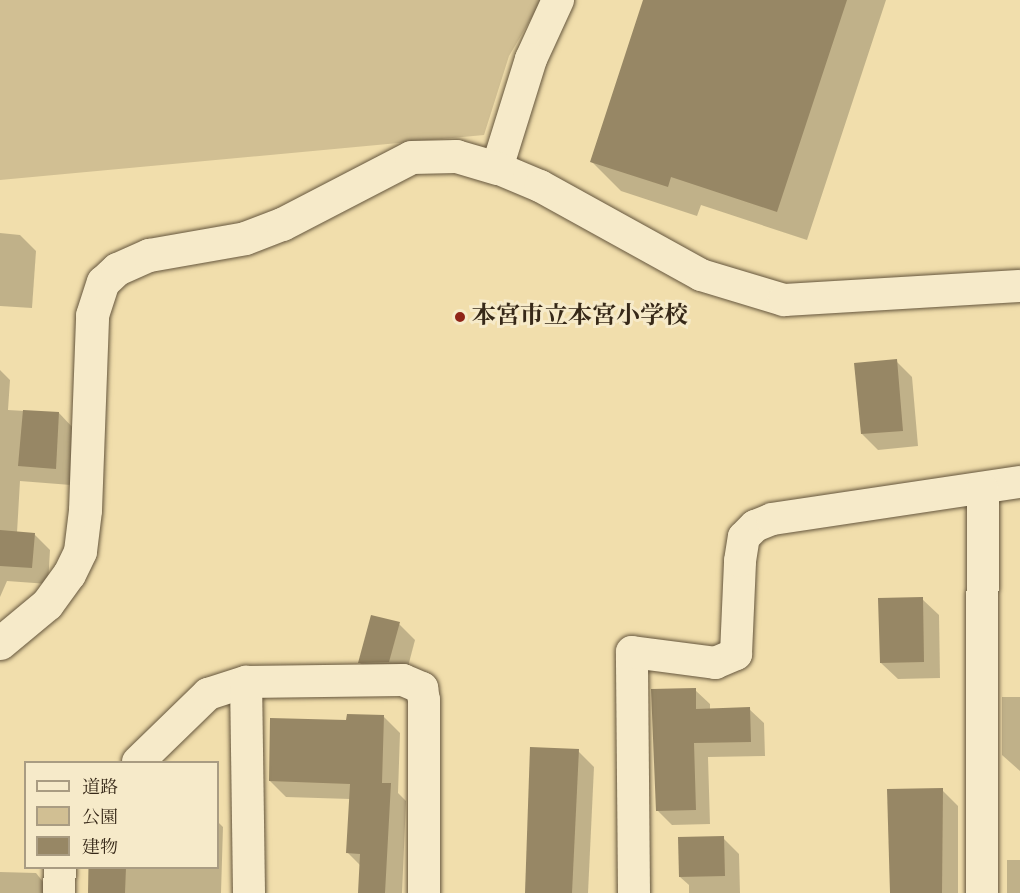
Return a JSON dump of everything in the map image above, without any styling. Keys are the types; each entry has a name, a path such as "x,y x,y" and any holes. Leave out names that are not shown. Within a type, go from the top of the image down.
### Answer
{"street":[{"path":"497,168 531,59 558,0"},
{"path":"0,643 47,604 69,574 80,551 85,510 92,315 103,282 117,269 149,255 245,238 282,224 411,157 456,156 497,168 540,186 701,275 784,300 1020,286"},
{"path":"634,893 632,652 715,663 736,654 740,561 744,537 755,526 772,519 1020,482"},
{"path":"982,893 983,489"},
{"path":"139,761 208,694 246,682 403,680 422,688 423,893"},
{"path":"246,682 249,893"},
{"path":"59,893 60,869"}],"green space":[{"path":"0,0 542,0 509,56 484,135 0,180"}],"building":[{"path":"643,0 847,0 777,212 671,177 668,187 590,162"},
{"path":"897,359 903,431 861,434 854,363"},
{"path":"23,410 59,412 56,469 18,466"},
{"path":"0,530 35,533 32,568 0,566"},
{"path":"923,597 924,662 880,663 878,598"},
{"path":"371,615 400,622 389,662 358,663"},
{"path":"696,688 696,709 750,707 751,742 694,743 696,810 656,811 651,689"},
{"path":"347,714 384,715 382,783 391,783 385,893 358,893 360,854 346,853 350,784 269,781 270,718 346,720"},
{"path":"530,747 579,749 572,893 525,893"},
{"path":"943,788 942,893 890,893 887,789"},
{"path":"724,836 725,876 679,877 678,837"},
{"path":"89,869 126,869 125,893 88,893"}],"place":[{"name":"本宮市立本宮小学校","path":"460,317"}]}
